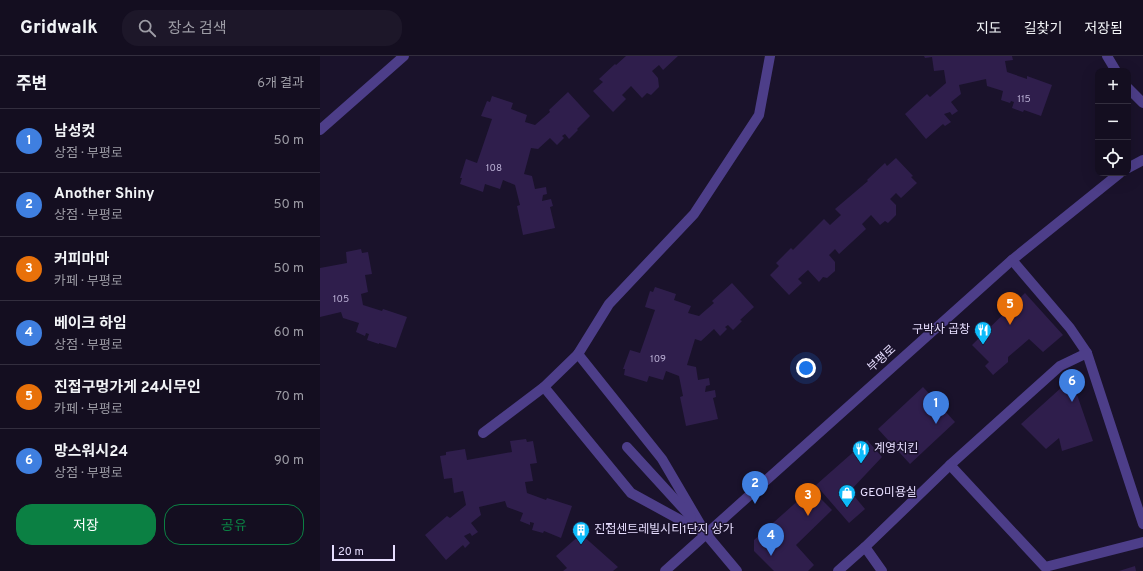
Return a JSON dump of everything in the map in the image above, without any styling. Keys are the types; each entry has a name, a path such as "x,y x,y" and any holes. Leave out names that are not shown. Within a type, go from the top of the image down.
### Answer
{"street":[{"path":"320,130 404,56"},
{"path":"483,433 544,386 578,354 609,304 694,214 759,115 770,56"},
{"path":"1107,56 1114,68"},
{"path":"1131,91 1143,103"},
{"path":"1131,166 1143,160"},
{"name":"부평로","path":"665,571 1012,260 1116,176"},
{"path":"1012,260 1070,328 1087,353 1143,524"},
{"path":"838,571 950,465 1060,366 1087,353"},
{"path":"578,354 662,459 706,534"},
{"path":"544,386 631,493 706,534"},
{"path":"627,446 737,571"},
{"path":"950,465 1045,567 1143,542"},
{"path":"865,547 882,571"}],"building":[{"path":"626,56 678,56 663,70 659,65 652,71 658,78 659,87 651,95 647,93 642,98 631,86 622,95 626,99 613,112 593,91 603,82 599,79"},
{"path":"924,56 1012,56 1013,60 1005,61 1007,72 1027,79 1027,76 1052,85 1041,116 1024,110 1023,112 1012,108 1014,102 1011,101 1010,103 1001,100 1003,91 987,86 986,79 959,85 961,94 951,102 958,111 952,115 950,112 944,114 951,122 945,126 943,124 926,139 905,114 927,94 930,97 946,83 944,70 934,71 932,57 925,58"},
{"path":"568,92 590,116 569,139 565,134 562,136 564,138 557,145 550,138 538,149 531,148 524,174 532,176 535,189 546,187 547,194 543,195 542,201 551,199 553,206 550,207 555,228 523,235 517,206 520,205 515,185 503,180 500,189 485,184 483,192 460,184 462,178 460,178 466,159 477,163 492,119 481,116 487,101 490,102 492,96 513,103 511,109 527,115 525,122 535,125 550,112 549,110"},
{"path":"896,158 913,176 911,177 917,183 901,198 896,193 890,199 896,205 896,215 888,223 885,221 880,225 871,215 862,224 866,229 839,254 835,249 829,255 835,262 835,271 827,278 823,277 819,282 808,270 798,279 802,283 789,295 770,275 779,266 776,263 791,248 793,250 824,219 830,225 841,215 835,209 868,181 867,180 885,163 887,166"},
{"path":"361,249 362,253 368,252 372,274 365,275 368,292 361,294 363,305 382,311 383,309 407,317 396,348 367,340 369,334 366,333 365,336 356,332 359,323 343,318 341,312 320,317 320,268 347,263 346,252"},
{"path":"732,283 754,307 740,320 742,321 733,330 728,325 725,327 727,329 720,336 714,329 701,341 695,339 687,365 696,367 698,380 709,378 710,385 706,386 705,392 715,390 716,397 713,398 718,419 686,426 680,397 683,396 679,376 666,371 663,380 649,376 647,382 624,375 625,369 623,369 630,350 640,353 655,310 645,307 650,291 653,292 655,287 676,294 674,300 691,306 688,313 699,316 714,303 712,301"},
{"path":"1025,293 1063,335 1043,352 1029,339 1008,357 1008,362 993,375 985,366 989,362 972,345"},
{"path":"1074,386 1093,441 1062,451 1059,438 1046,449 1021,424 1062,387"},
{"path":"923,387 955,422 910,464 878,429"},
{"path":"526,439 527,442 533,441 537,463 530,464 533,481 525,482 527,493 546,500 547,498 572,506 561,538 544,531 543,533 532,530 534,523 530,522 530,525 520,521 523,513 507,507 505,501 479,507 481,515 471,523 478,532 472,536 470,533 464,536 470,543 465,548 463,545 446,560 425,535 447,516 450,518 466,505 463,491 454,493 452,478 444,479 440,456 446,455 446,452 465,449 467,460 512,452 510,441"},
{"path":"867,440 882,457 850,491 865,509 849,523 816,485"},
{"path":"811,489 832,510 796,545 814,565 808,571 774,571 754,551 754,540"},
{"name":"진접센트레빌시티1단지 상가","path":"581,534 618,567 613,571 563,571 567,568 556,556"},
{"path":"1135,566 1136,571 1119,571"}],"place":[{"name":"진접구멍가게 24시무인","path":"1010,325"},
{"name":"구박사 곱창","path":"983,345"},
{"name":"망스워시24","path":"1072,402"},
{"name":"남성컷","path":"936,424"},
{"name":"계영치킨","path":"861,464"},
{"name":"Another Shiny","path":"755,504"},
{"name":"GEO미용실","path":"847,508"},
{"name":"커피마마","path":"808,516"},
{"name":"진접센트레빌시티1단지 상가","path":"581,545"},
{"name":"베이크 하임","path":"771,556"}]}
